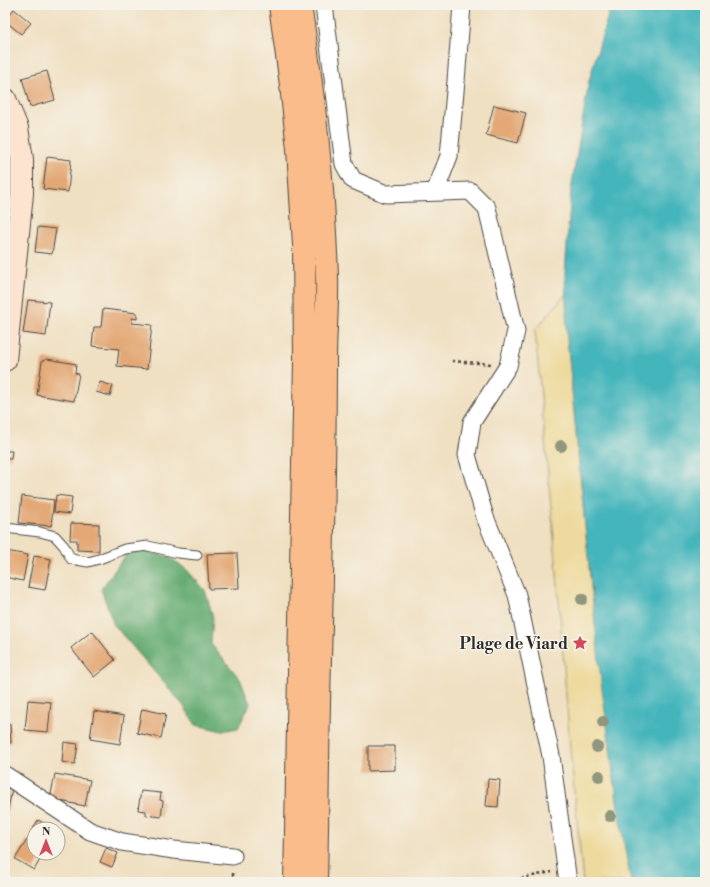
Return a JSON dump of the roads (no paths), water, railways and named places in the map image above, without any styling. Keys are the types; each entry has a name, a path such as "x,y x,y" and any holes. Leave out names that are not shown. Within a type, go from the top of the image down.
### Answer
{"main road":[{"path":"280,5 295,121 304,245 305,375 295,882"},
{"path":"300,5 312,82 325,232 327,280 325,346 325,476 320,630 316,882"},
{"path":"5,100 17,128 22,158 22,194 5,360"}],"street":[{"path":"324,5 344,164 353,180 386,194 470,191 487,208 516,331 508,366 472,422 467,455 485,518 517,595 551,756 567,876"},
{"path":"435,192 449,156 462,5"},
{"path":"5,775 90,831 122,842 174,850 233,856"}],"lane":[{"path":"5,528 40,532 55,536 64,546 71,559 88,562 100,559 124,548 148,546 178,553 197,555"}],"water":[{"path":"611,5 705,5 705,882 631,882 618,808 601,681 567,338 565,273 571,190 589,81"}],"place":[{"name":"Plage de Viard","path":"580,643"}]}
